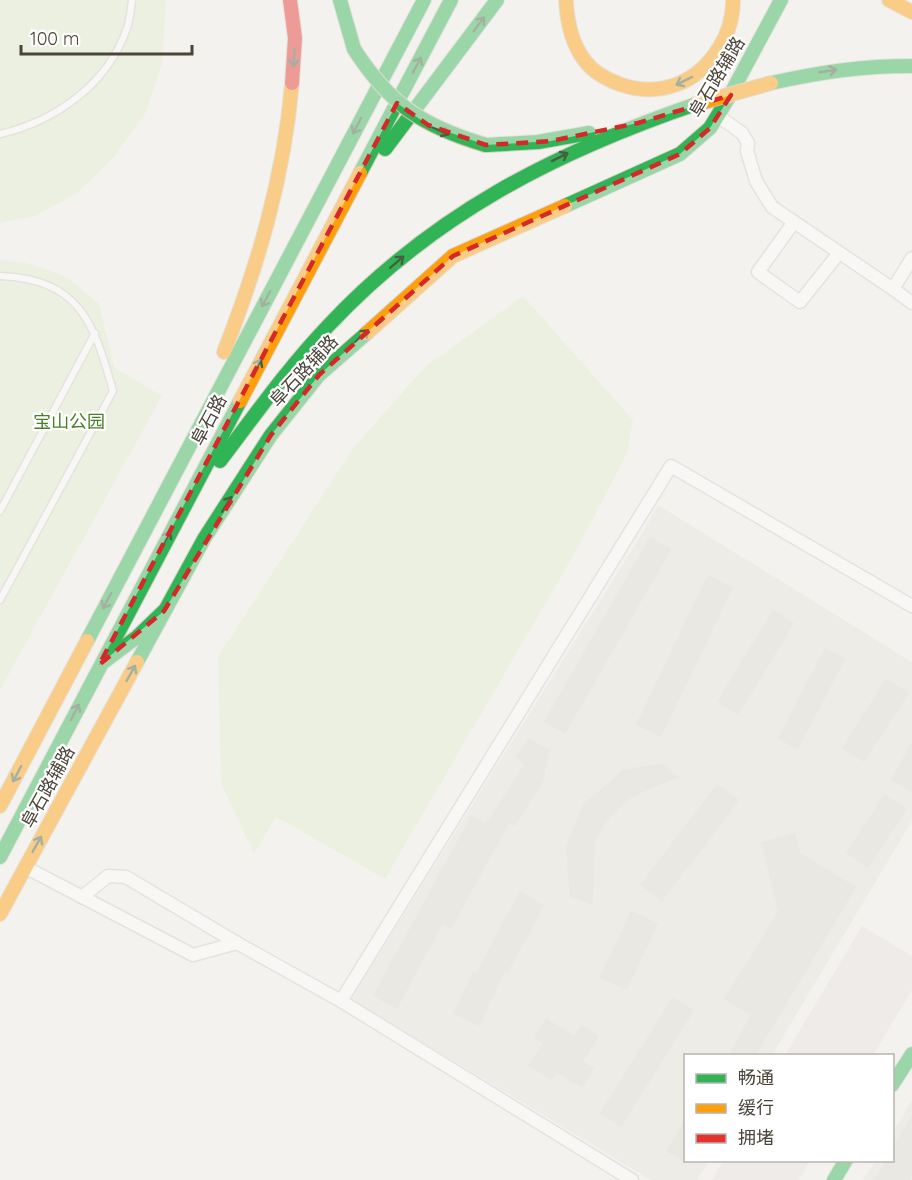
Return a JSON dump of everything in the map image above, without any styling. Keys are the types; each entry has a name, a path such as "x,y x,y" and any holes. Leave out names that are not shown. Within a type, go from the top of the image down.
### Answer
{"main road":[{"path":"290,0 295,33"},
{"path":"183,457 242,308 267,225 282,161 291,102 295,33 301,0"},
{"path":"340,0 354,49 382,90 406,111 428,125 455,137 486,145 514,146 551,141 638,123"},
{"name":"阜石路","path":"0,806 424,0"},
{"name":"阜石路","path":"0,857 99,665 452,0"},
{"path":"343,206 498,0"},
{"path":"566,0 566,19 573,43 586,62 604,77 626,87 645,91 672,88 698,74 717,55 728,31 733,0"},
{"name":"阜石路辅路","path":"0,914 204,540 271,435 319,375 453,256 680,154 710,128 718,116 781,0"},
{"path":"889,0 912,12"},
{"path":"181,512 301,357 329,325 407,253 445,222 499,188 579,147 638,123 696,104 824,71 869,66 912,66"},
{"path":"99,665 137,637 164,611"},
{"path":"894,1082 912,1054"},
{"path":"834,1180 845,1162"}],"street":[{"path":"718,116 742,133 748,143 747,151 756,181 772,207 912,303"},
{"path":"794,222 758,272 800,302 839,253"},
{"path":"893,289 912,258"},
{"path":"341,1001 671,466 912,606"},
{"path":"25,867 193,955 237,943"},
{"path":"82,897 108,876 126,877 341,1001 632,1180"}],"lane":[{"path":"0,134 36,123 57,113 79,96 103,72 127,27 132,0"},
{"path":"0,276 19,276 41,282 70,298 95,333 113,391 0,600"},
{"path":"0,511 95,333"}],"highlighted area":[{"path":"731,95 710,128 680,154 453,256 319,375 271,435 164,611 99,665 397,103 428,125 486,145 551,141 638,123"}],"shaded area":[{"path":"658,505 912,662 912,821 773,1054 684,1054 684,1162 708,1162 697,1180 651,1180 351,999"},
{"path":"862,926 912,956 912,990 874,1054 786,1054"},
{"path":"912,1100 912,1180 863,1180 874,1162 894,1162 894,1130"},
{"path":"722,1162 809,1162 799,1180 712,1180"}],"green space":[{"path":"0,0 166,0 162,64 146,112 114,157 76,194 35,216 0,223"},
{"name":"宝山公园","path":"0,259 31,264 67,277 99,304 115,368 162,396 0,690"},
{"path":"523,296 633,420 627,453 579,546 385,879 276,817 254,854 221,784 218,657 353,448 426,366"}],"building":[{"path":"650,537 671,549 565,734 544,722"},
{"path":"708,575 733,587 661,737 636,725"},
{"path":"773,610 794,623 738,715 717,702"},
{"path":"825,648 845,659 798,749 778,739"},
{"path":"886,679 909,693 864,762 842,748"},
{"path":"528,738 550,750 543,782 515,826 509,823 451,929 442,924 397,1009 373,996 471,816 486,824 524,765 516,757"},
{"path":"912,742 912,792 891,780"},
{"path":"661,763 678,777 632,797 604,824 595,843 593,905 570,897 566,848 582,806 623,770"},
{"path":"717,784 739,800 662,901 640,885"},
{"path":"885,794 907,809 868,868 846,853"},
{"path":"795,833 800,853 856,887 756,1054 729,1054 751,1015 724,999 778,912 761,842"},
{"path":"520,891 544,905 508,972 505,971 479,1026 453,1014 473,972 476,973"},
{"path":"631,911 658,923 627,990 600,978"},
{"path":"673,997 694,1010 621,1127 600,1113"},
{"path":"546,1018 574,1036 581,1025 599,1036 583,1061 594,1068 582,1088 556,1072 551,1080 528,1066 543,1043 534,1038"},
{"path":"912,1116 912,1176 910,1180 874,1180 885,1162 894,1162 894,1146"},
{"path":"684,1121 684,1161 666,1151"}],"traffic: fast":[{"path":"340,0 354,49"},
{"path":"87,641 424,0"},
{"path":"360,173 451,0"},
{"path":"385,149 497,0"},
{"path":"565,206 680,154 710,128 781,0"},
{"path":"354,49 381,85 410,111 443,130 486,145"},
{"path":"771,83 841,70 912,66"},
{"path":"220,461 313,342 368,287 409,251 452,220 544,167 643,123 696,104"},
{"path":"486,145 538,142 589,133"},
{"path":"137,662 204,539 271,435 319,375 367,333"},
{"path":"0,857 240,401"},
{"path":"105,661 137,637 164,611"},
{"path":"894,1082 912,1054"},
{"path":"834,1180 845,1162"}],"traffic: slow":[{"path":"566,0 573,40 588,65 600,75 614,82 634,88 648,89 676,85 700,71 722,43 732,13 733,0"},
{"path":"889,0 912,12"},
{"path":"224,352 248,286 268,220 283,152 292,83"},
{"path":"696,104 771,83"},
{"path":"240,401 360,173"},
{"path":"367,333 453,256 565,206"},
{"path":"0,806 87,641"},
{"path":"0,914 137,662"}],"traffic: jam":[{"path":"290,0 295,38 292,83"}]}
